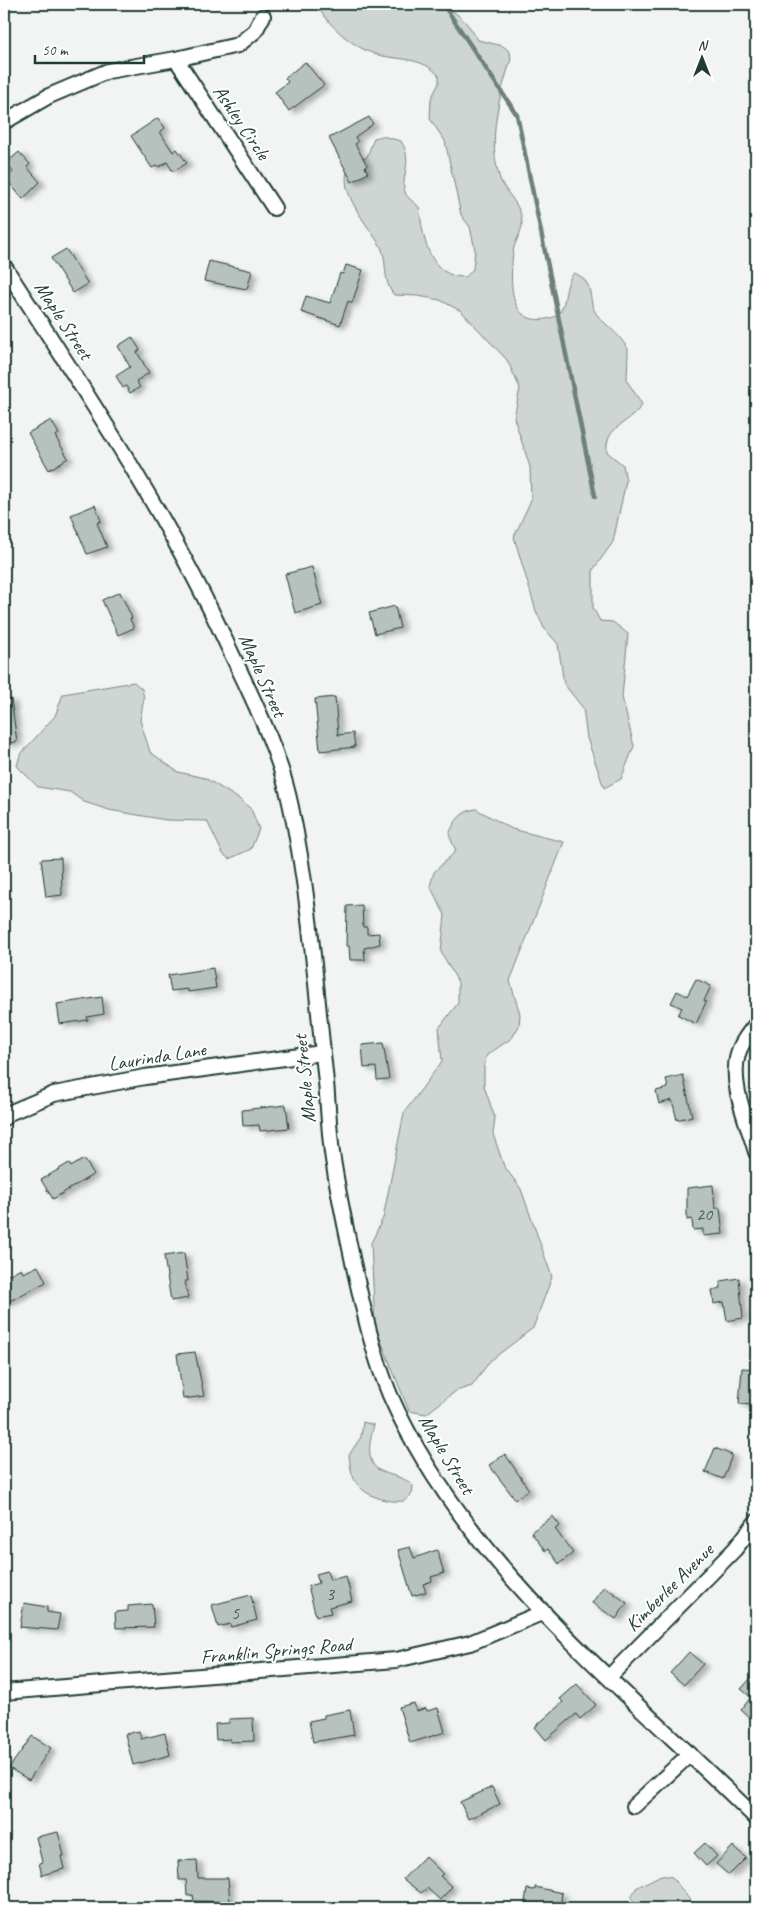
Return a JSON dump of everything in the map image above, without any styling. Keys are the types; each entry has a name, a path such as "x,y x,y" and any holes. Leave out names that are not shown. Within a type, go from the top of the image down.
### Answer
{"street":[{"path":"4,122 49,96 108,71 176,59 238,45 255,31 263,16"},
{"name":"Ashley Circle","path":"176,59 274,208"},
{"name":"Maple Street","path":"4,266 8,282 133,466 218,623 250,688 290,802 301,860 331,1150 342,1215 371,1343 391,1396 420,1452 456,1508 500,1566 608,1677 752,1814"},
{"path":"756,1024 738,1053 736,1082 756,1152"},
{"name":"Laurinda Lane","path":"4,1118 9,1112 54,1094 145,1077 322,1053"},
{"name":"Kimberlee Avenue","path":"608,1677 735,1549 756,1522"},
{"name":"Franklin Springs Road","path":"4,1692 396,1660 470,1643 544,1612"},
{"path":"634,1806 690,1754"}],"lane":[{"path":"752,1814 756,1798"}],"shaded area":[{"path":"316,4 372,4 387,10 412,4 434,4 459,16 478,40 503,46 510,52 511,59 502,88 496,119 495,149 500,179 517,205 522,223 514,248 512,264 511,276 514,300 519,310 526,316 537,320 551,318 561,311 570,278 574,273 581,277 589,287 592,304 598,316 628,349 627,381 642,404 638,411 614,430 607,443 607,452 623,465 626,481 613,542 593,570 593,608 600,621 613,622 628,634 622,697 634,746 621,779 604,788 587,738 583,708 564,684 558,644 544,628 536,611 514,537 531,500 530,467 514,418 520,388 507,360 461,311 440,300 418,296 394,295 386,278 381,247 356,208 347,187 346,176 349,167 367,157 374,138 382,136 401,141 405,148 407,162 404,181 405,192 419,207 426,242 435,263 443,271 453,275 466,277 473,269 475,250 470,227 461,215 445,141 430,119 431,99 439,83 439,76 426,65 410,60 378,55 351,42 335,28"},
{"path":"134,682 142,689 144,698 140,720 150,752 178,772 205,778 239,799 251,809 259,829 251,849 229,859 223,854 207,821 166,820 109,810 84,802 70,792 38,787 17,766 20,755 55,716 63,694"},
{"path":"476,809 512,829 564,842 510,981 520,1014 519,1026 512,1038 487,1055 484,1065 484,1086 495,1118 493,1134 504,1166 521,1189 552,1277 533,1328 490,1361 472,1386 456,1391 426,1414 409,1411 375,1326 371,1243 383,1218 404,1113 442,1061 439,1028 458,1003 458,982 441,952 445,915 430,886 434,872 456,851 449,835 453,825 462,814"},
{"path":"363,1422 374,1425 370,1450 372,1462 381,1471 406,1480 413,1486 412,1494 404,1501 389,1501 374,1496 367,1493 356,1483 351,1471 349,1455 361,1437"},
{"path":"661,1875 672,1877 696,1908 641,1908 631,1898 636,1888"}],"building":[{"path":"305,62 324,85 289,111 275,92 288,82 285,78"},
{"path":"369,117 373,124 355,137 358,142 355,144 367,165 365,167 368,173 352,182 329,138"},
{"path":"158,118 165,128 160,132 173,152 177,149 187,163 173,172 167,162 159,167 158,165 152,168 131,136"},
{"path":"19,152 30,164 27,167 40,182 23,199 6,179 13,172 6,163"},
{"path":"66,249 88,284 73,293 51,258"},
{"path":"209,261 252,271 247,289 204,281"},
{"path":"346,265 363,270 352,303 348,301 340,325 301,312 306,296 330,303 340,273 343,274"},
{"path":"132,337 140,350 137,352 149,373 136,381 140,387 130,393 126,386 123,388 116,376 130,367 118,346"},
{"path":"51,420 59,434 55,436 68,458 49,470 28,433"},
{"path":"95,505 101,521 97,523 107,547 87,554 71,515"},
{"path":"312,567 322,605 295,613 285,574"},
{"path":"120,592 132,618 130,619 134,628 118,635 102,600"},
{"path":"395,606 400,628 375,634 369,613"},
{"path":"335,697 338,735 353,733 355,747 320,751 315,699"},
{"path":"4,699 11,699 17,742 4,743"},
{"path":"61,858 62,895 46,897 41,859"},
{"path":"362,905 363,927 367,927 367,934 379,933 380,944 364,948 365,960 350,960 349,946 346,946 347,906"},
{"path":"213,968 216,988 188,992 188,989 171,991 168,975"},
{"path":"696,979 711,986 696,1024 678,1015 682,1008 671,1003 677,991 687,996"},
{"path":"102,997 104,1014 87,1017 88,1020 60,1024 57,1004"},
{"path":"383,1043 389,1079 377,1080 376,1067 364,1068 362,1045"},
{"path":"683,1075 692,1116 677,1120 672,1100 659,1104 656,1091 668,1088 666,1079"},
{"path":"286,1105 289,1128 260,1131 259,1125 243,1126 242,1110"},
{"path":"84,1159 94,1174 53,1199 41,1180 69,1163 71,1167"},
{"path":"713,1185 715,1208 720,1208 723,1234 703,1236 703,1229 693,1230 692,1219 687,1220 687,1188"},
{"path":"184,1253 188,1281 185,1281 188,1298 171,1301 164,1256"},
{"path":"38,1266 46,1282 4,1304 4,1277 21,1268 23,1273"},
{"path":"739,1278 743,1318 727,1321 724,1302 714,1304 712,1290 721,1288 720,1281"},
{"path":"195,1352 204,1396 183,1399 177,1354"},
{"path":"742,1368 756,1369 755,1405 739,1404"},
{"path":"715,1448 732,1455 723,1479 705,1472"},
{"path":"505,1454 529,1490 515,1499 489,1465"},
{"path":"553,1516 560,1526 555,1529 573,1553 559,1564 548,1549 545,1551 531,1532"},
{"path":"410,1547 414,1558 437,1550 444,1573 431,1577 432,1581 423,1584 426,1592 412,1596 398,1550"},
{"path":"327,1571 330,1580 346,1576 352,1601 329,1607 331,1613 316,1616 308,1586 319,1583 316,1574"},
{"path":"604,1586 627,1603 616,1619 592,1603"},
{"path":"251,1595 257,1620 231,1627 230,1624 218,1627 212,1605"},
{"path":"24,1603 47,1607 47,1612 60,1614 57,1630 20,1627"},
{"path":"152,1604 154,1627 116,1628 115,1612 128,1611 128,1606"},
{"path":"689,1652 703,1664 684,1685 670,1673"},
{"path":"750,1679 756,1685 756,1723 741,1710 751,1697 741,1689"},
{"path":"577,1684 596,1705 580,1719 576,1714 546,1740 535,1727 563,1702 560,1699"},
{"path":"414,1703 417,1711 426,1708 427,1711 438,1708 445,1732 410,1743 399,1707"},
{"path":"350,1710 354,1735 313,1742 309,1721 324,1718 324,1715"},
{"path":"253,1718 254,1741 230,1742 230,1739 216,1740 215,1724 229,1723 229,1719"},
{"path":"139,1731 141,1739 165,1733 170,1755 133,1765 125,1734"},
{"path":"32,1736 51,1748 29,1780 9,1768"},
{"path":"492,1787 500,1804 468,1819 460,1802"},
{"path":"58,1832 64,1856 61,1856 64,1869 42,1875 39,1863 42,1862 36,1837"},
{"path":"705,1843 717,1856 706,1866 694,1853"},
{"path":"733,1846 746,1858 729,1875 716,1864"},
{"path":"425,1856 443,1874 440,1876 452,1887 440,1900 427,1888 421,1893 403,1879"},
{"path":"197,1860 198,1878 228,1878 230,1902 194,1901 193,1895 187,1896 186,1880 179,1880 178,1861"},
{"path":"535,1887 562,1893 560,1908 524,1908 527,1889 535,1890"}],"waterway":[{"path":"443,4 517,115 595,496"}]}
